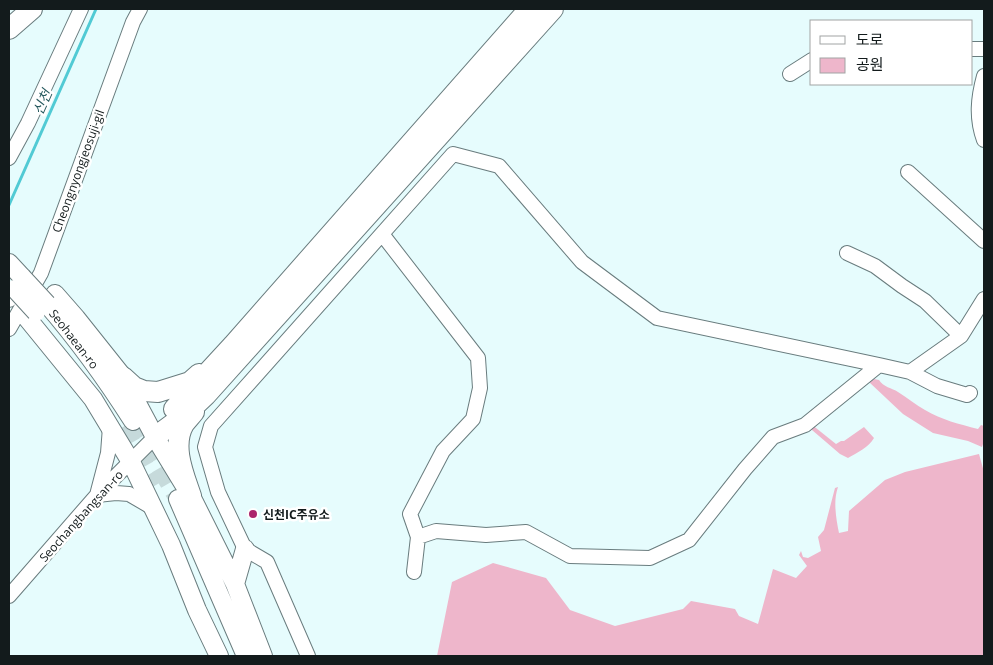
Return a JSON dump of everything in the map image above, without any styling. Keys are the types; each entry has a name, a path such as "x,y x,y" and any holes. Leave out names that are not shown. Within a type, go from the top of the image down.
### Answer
{"highway":[{"path":"9,29 32,9"},
{"path":"155,437 176,406 233,345 529,9"},
{"path":"172,501 180,460 179,439 183,425 206,396 553,9"},
{"path":"123,377 134,387 144,392 158,392 190,382 233,345"},
{"path":"155,437 206,396"}],"main road":[{"path":"14,281 41,307 93,399 122,425 131,462 172,501 235,584 263,656"},
{"name":"Seohaean-ro","path":"14,281 41,307 64,323 103,376 122,425"},
{"path":"41,307 76,318 123,377 155,437 172,501 192,560 234,656"},
{"path":"172,501 171,545 219,656"},
{"path":"172,501 246,656"},
{"path":"235,584 245,550"}],"street":[{"path":"9,158 28,124 81,9"},
{"name":"Cheongnyongjeosuji-gil","path":"9,329 41,273 133,22 140,9"},
{"path":"790,74 810,61"},
{"path":"984,76 979,94 978,113 984,140"},
{"path":"308,656 267,562 245,550 218,492 205,447 210,426 453,154 499,166 582,262 657,318 910,372 937,386 967,395 970,394"},
{"path":"908,172 984,241"},
{"path":"382,234 478,358 480,388 473,419 442,451 410,514 418,537 414,572"},
{"path":"847,253 875,266 925,301 961,336"},
{"path":"910,372 961,336 984,299"},
{"path":"418,537 436,531 486,536 526,532 570,556 650,558 689,540 773,437 804,425 879,365"},
{"path":"122,425 108,454 97,495 129,494 172,501"},
{"name":"Seochangbangsan-ro","path":"9,596 97,495 155,437"}],"green space":[{"path":"874,379 879,380 885,386 938,416 978,429 981,425 984,426 982,447 968,441 933,433 903,414 869,382"},
{"path":"811,424 836,444 844,441 864,427 874,438 866,447 848,458 840,454 812,430"},
{"path":"979,454 984,472 984,656 437,656 452,582 493,563 546,578 570,610 615,626 683,609 691,601 735,609 739,616 758,624 773,569 796,578 807,566 799,555 801,551 803,557 808,558 821,551 818,537 824,530 835,488 838,487 835,504 839,533 848,531 849,511 885,480 905,472"}],"waterway":[{"name":"신천","path":"9,205 96,9"}],"tunnel":[{"path":"133,421 178,499"},
{"path":"123,427 156,485"}],"place":[{"name":"신천IC주유소","path":"253,514"}]}
